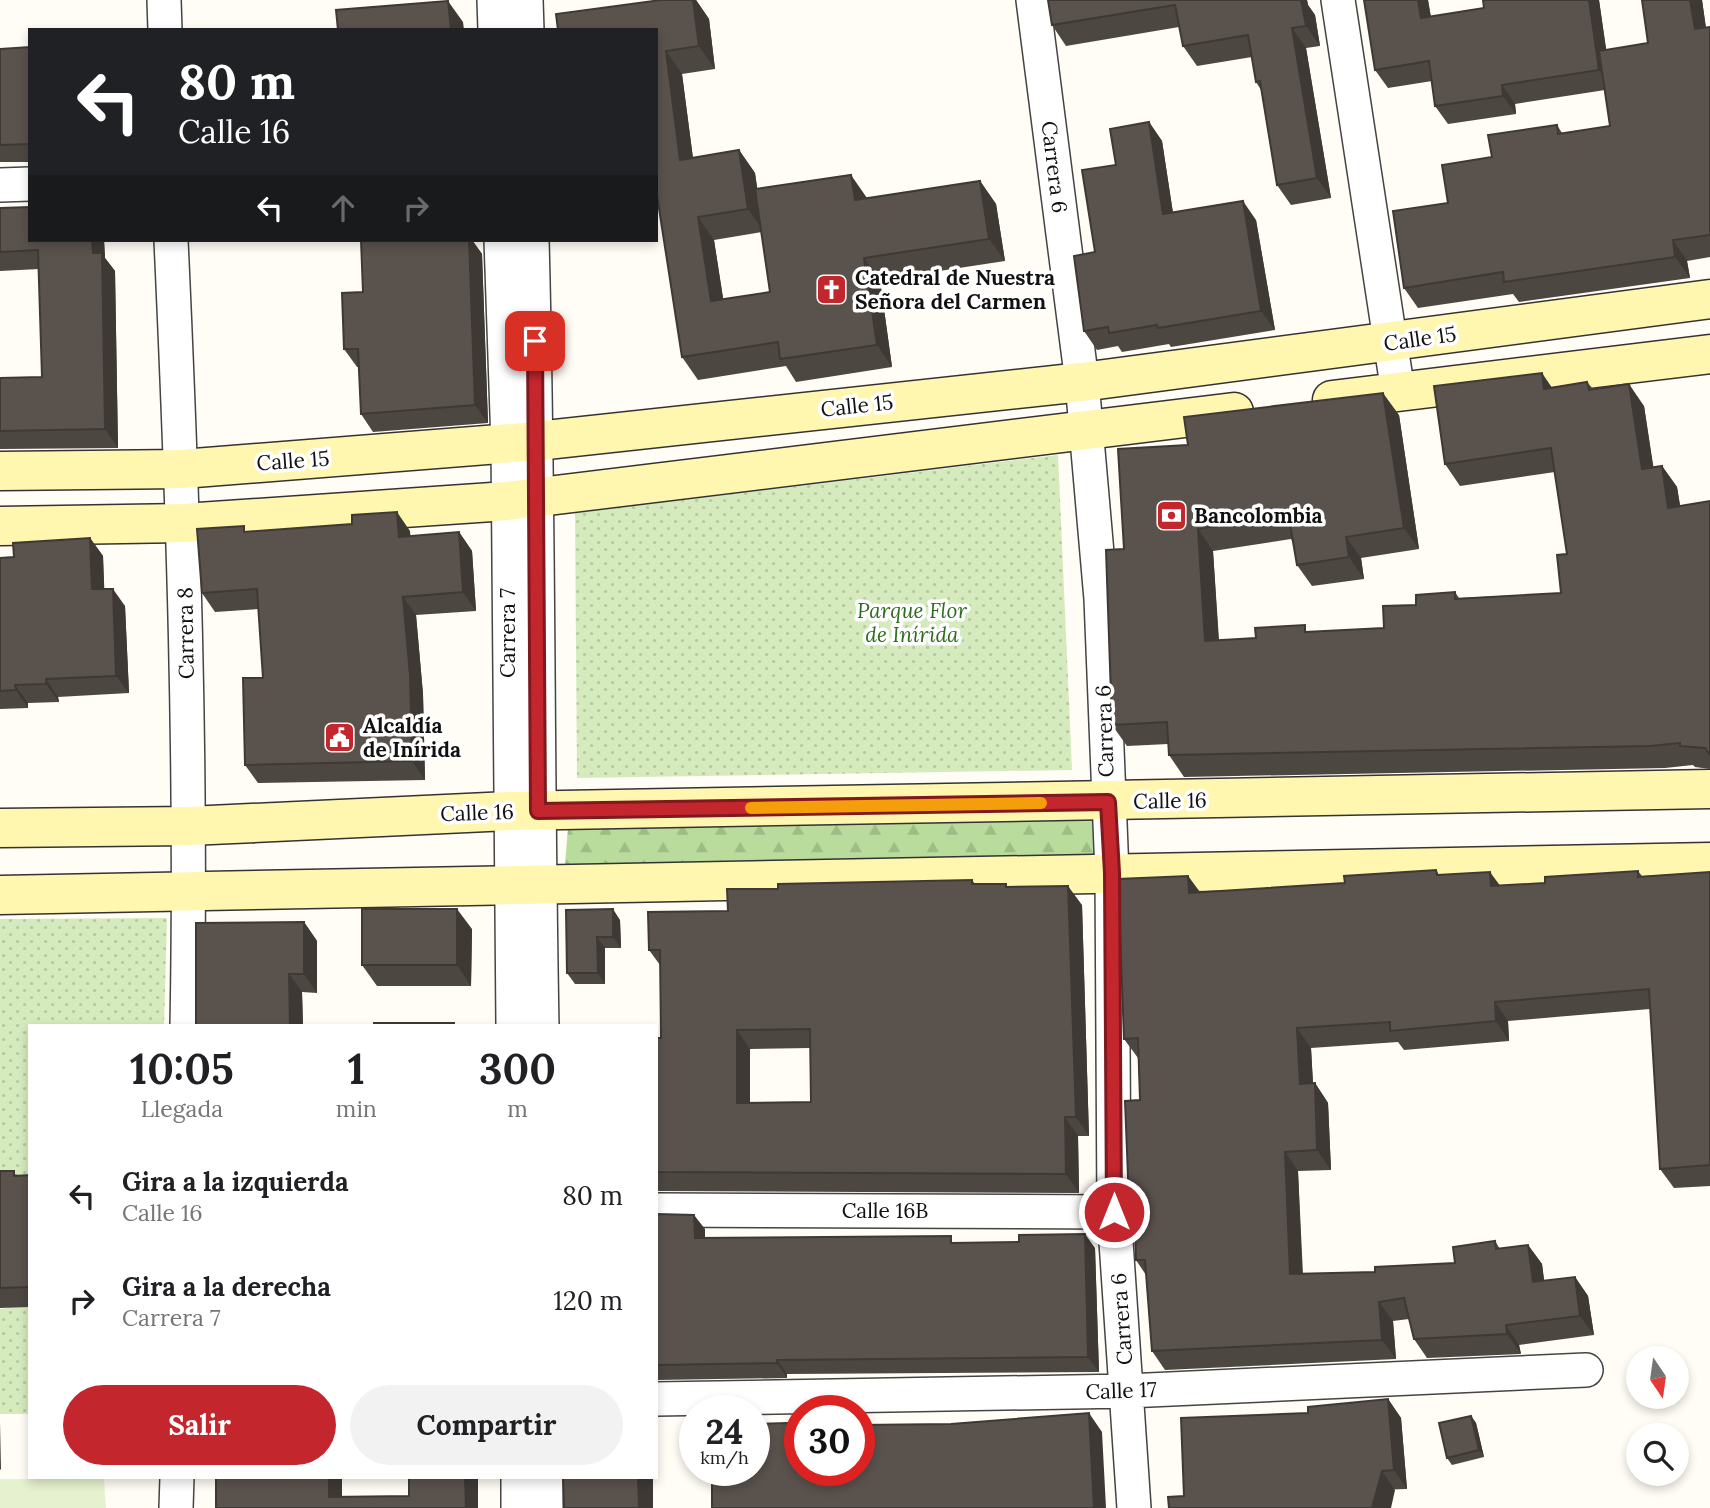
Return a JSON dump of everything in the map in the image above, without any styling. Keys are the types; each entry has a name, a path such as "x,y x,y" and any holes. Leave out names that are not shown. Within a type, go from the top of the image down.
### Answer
{"street":[{"path":"164,0 165,28"},
{"path":"494,0 495,28"},
{"path":"526,0 527,28"},
{"name":"Carrera 6","path":"1033,0 1082,382 1101,599 1112,873 1114,1212 1134,1508"},
{"path":"1339,0 1398,392"},
{"path":"0,185 28,184"},
{"name":"Carrera 8","path":"171,242 184,523 190,892 187,1024"},
{"name":"Carrera 7","path":"501,242 523,443"},
{"name":"Carrera 7","path":"513,1024 525,886 522,499 532,242"},
{"name":"Calle 15","path":"0,471 182,469 523,443 1082,382 1710,299"},
{"path":"1303,404 1710,354"},
{"path":"0,526 184,523 522,499 1262,408"},
{"name":"Calle 16","path":"0,828 189,826 524,811 1710,789"},
{"path":"0,895 1710,862"},
{"name":"Carrera 7","path":"525,886 542,1024"},
{"name":"Calle 16B","path":"658,1210 1114,1212"},
{"name":"Calle 17","path":"658,1399 1127,1391 1586,1370"},
{"path":"176,1508 177,1479"},
{"path":"518,1479 518,1508"},
{"path":"546,1479 546,1508"}],"green space":[{"name":"Parque Flor de Inírida","path":"1058,455 1072,770 577,778 575,513"},
{"path":"1104,809 1108,869 564,878 569,815"},
{"path":"167,918 164,1024 28,1024 28,1414 0,1414 0,1309 7,1308 6,1258 0,1257 0,919"},
{"path":"0,1479 104,1479 106,1508 0,1508"}],"building":[{"path":"661,0 693,0 699,46 666,51 680,160 739,150 748,209 698,217 711,301 770,292 755,189 851,175 855,200 980,181 989,239 864,258 877,345 780,359 778,342 682,357 658,202 658,28 558,28 556,14"},
{"path":"1048,0 1301,0 1306,26 1292,28 1317,178 1277,185 1260,81 1256,82 1248,35 1183,46 1175,5 1052,25"},
{"path":"1364,0 1418,0 1421,18 1484,8 1483,0 1589,0 1599,70 1502,85 1503,96 1435,106 1429,61 1375,70"},
{"path":"1642,0 1690,0 1695,29 1710,27 1710,235 1673,240 1675,257 1504,282 1503,272 1404,288 1393,211 1448,203 1442,165 1492,157 1488,135 1557,125 1558,134 1610,126 1599,51 1648,43"},
{"path":"448,1 451,28 338,28 336,10"},
{"path":"28,47 28,144 0,145 0,49"},
{"path":"1149,122 1163,214 1243,201 1261,311 1158,328 1157,325 1109,333 1108,327 1084,331 1074,256 1095,252 1082,170 1116,165 1110,129"},
{"path":"28,207 28,242 92,242 93,253 102,253 105,429 0,431 0,378 42,377 38,250 0,252 0,208"},
{"path":"361,242 469,242 475,405 361,414 358,349 344,349 342,293 363,292"},
{"path":"1542,373 1544,389 1587,382 1589,390 1629,384 1642,469 1662,466 1668,508 1710,501 1710,755 1705,748 1680,746 1680,743 1650,746 1169,755 1167,722 1112,725 1106,550 1124,549 1118,449 1188,445 1184,417 1383,393 1404,528 1346,537 1349,557 1297,565 1289,518 1277,520 1277,517 1198,529 1205,641 1256,638 1255,628 1305,625 1305,632 1384,628 1383,606 1416,605 1416,595 1455,592 1455,599 1561,593 1557,555 1567,554 1551,448 1445,464 1434,386"},
{"path":"397,512 399,537 459,532 463,592 403,597 410,675 412,761 245,765 243,678 263,678 257,589 202,593 197,529 244,526 244,532 352,524 352,515"},
{"path":"90,538 92,589 113,589 116,676 46,679 46,684 15,685 16,690 0,691 0,558 14,557 13,543"},
{"path":"1436,870 1437,875 1490,872 1491,886 1545,883 1545,877 1638,871 1638,877 1710,872 1710,1165 1660,1169 1649,989 1495,1002 1496,1021 1390,1031 1390,1022 1297,1028 1300,1084 1315,1083 1317,1150 1285,1152 1290,1274 1375,1272 1375,1267 1455,1263 1453,1247 1495,1241 1496,1249 1528,1245 1533,1282 1575,1277 1580,1316 1506,1325 1507,1334 1414,1339 1404,1298 1379,1302 1382,1340 1152,1351 1145,1260 1136,1260 1134,1201 1129,1202 1125,1101 1140,1100 1138,1038 1124,1039 1118,879 1188,876 1189,893 1345,883 1344,876"},
{"path":"972,880 972,884 1006,884 1006,887 1068,886 1076,1117 1065,1117 1066,1174 658,1172 660,950 649,950 648,912 728,911 727,889 778,889 778,884","holes":["810,1029 811,1102 737,1103 737,1030"]},
{"path":"362,909 457,909 457,965 362,965"},
{"path":"613,909 613,937 597,937 598,973 567,973 566,910"},
{"path":"304,922 304,974 289,974 290,1024 196,1024 196,923"},
{"path":"374,1023 454,1023 454,1024"},
{"path":"0,1171 14,1171 14,1176 28,1175 28,1287 0,1288"},
{"path":"658,1214 694,1215 695,1238 951,1236 951,1243 1019,1242 1019,1235 1085,1234 1088,1357 777,1360 777,1363 658,1365"},
{"path":"1388,1399 1394,1470 1382,1471 1372,1508 1169,1508 1168,1497 1184,1496 1181,1418 1308,1413 1308,1407"},
{"path":"1089,1413 1094,1508 712,1508 712,1486 770,1486 770,1424 784,1423 784,1486 875,1486 875,1425 951,1424"},
{"path":"1471,1416 1479,1450 1447,1458 1439,1423"},
{"path":"216,1479 329,1479 329,1497 409,1496 409,1479 465,1479 466,1508 216,1508"},
{"path":"563,1479 638,1479 639,1508 564,1508"}],"slow traffic":[{"path":"751,808 1041,803"}],"place":[{"name":"Catedral de Nuestra Señora del Carmen","path":"832,290"},
{"name":"Bancolombia","path":"1171,516"},
{"name":"Alcaldía de Inírida","path":"340,738"}],"route":[{"path":"535,341 538,811 1108,802 1112,873 1114,1212"}]}
